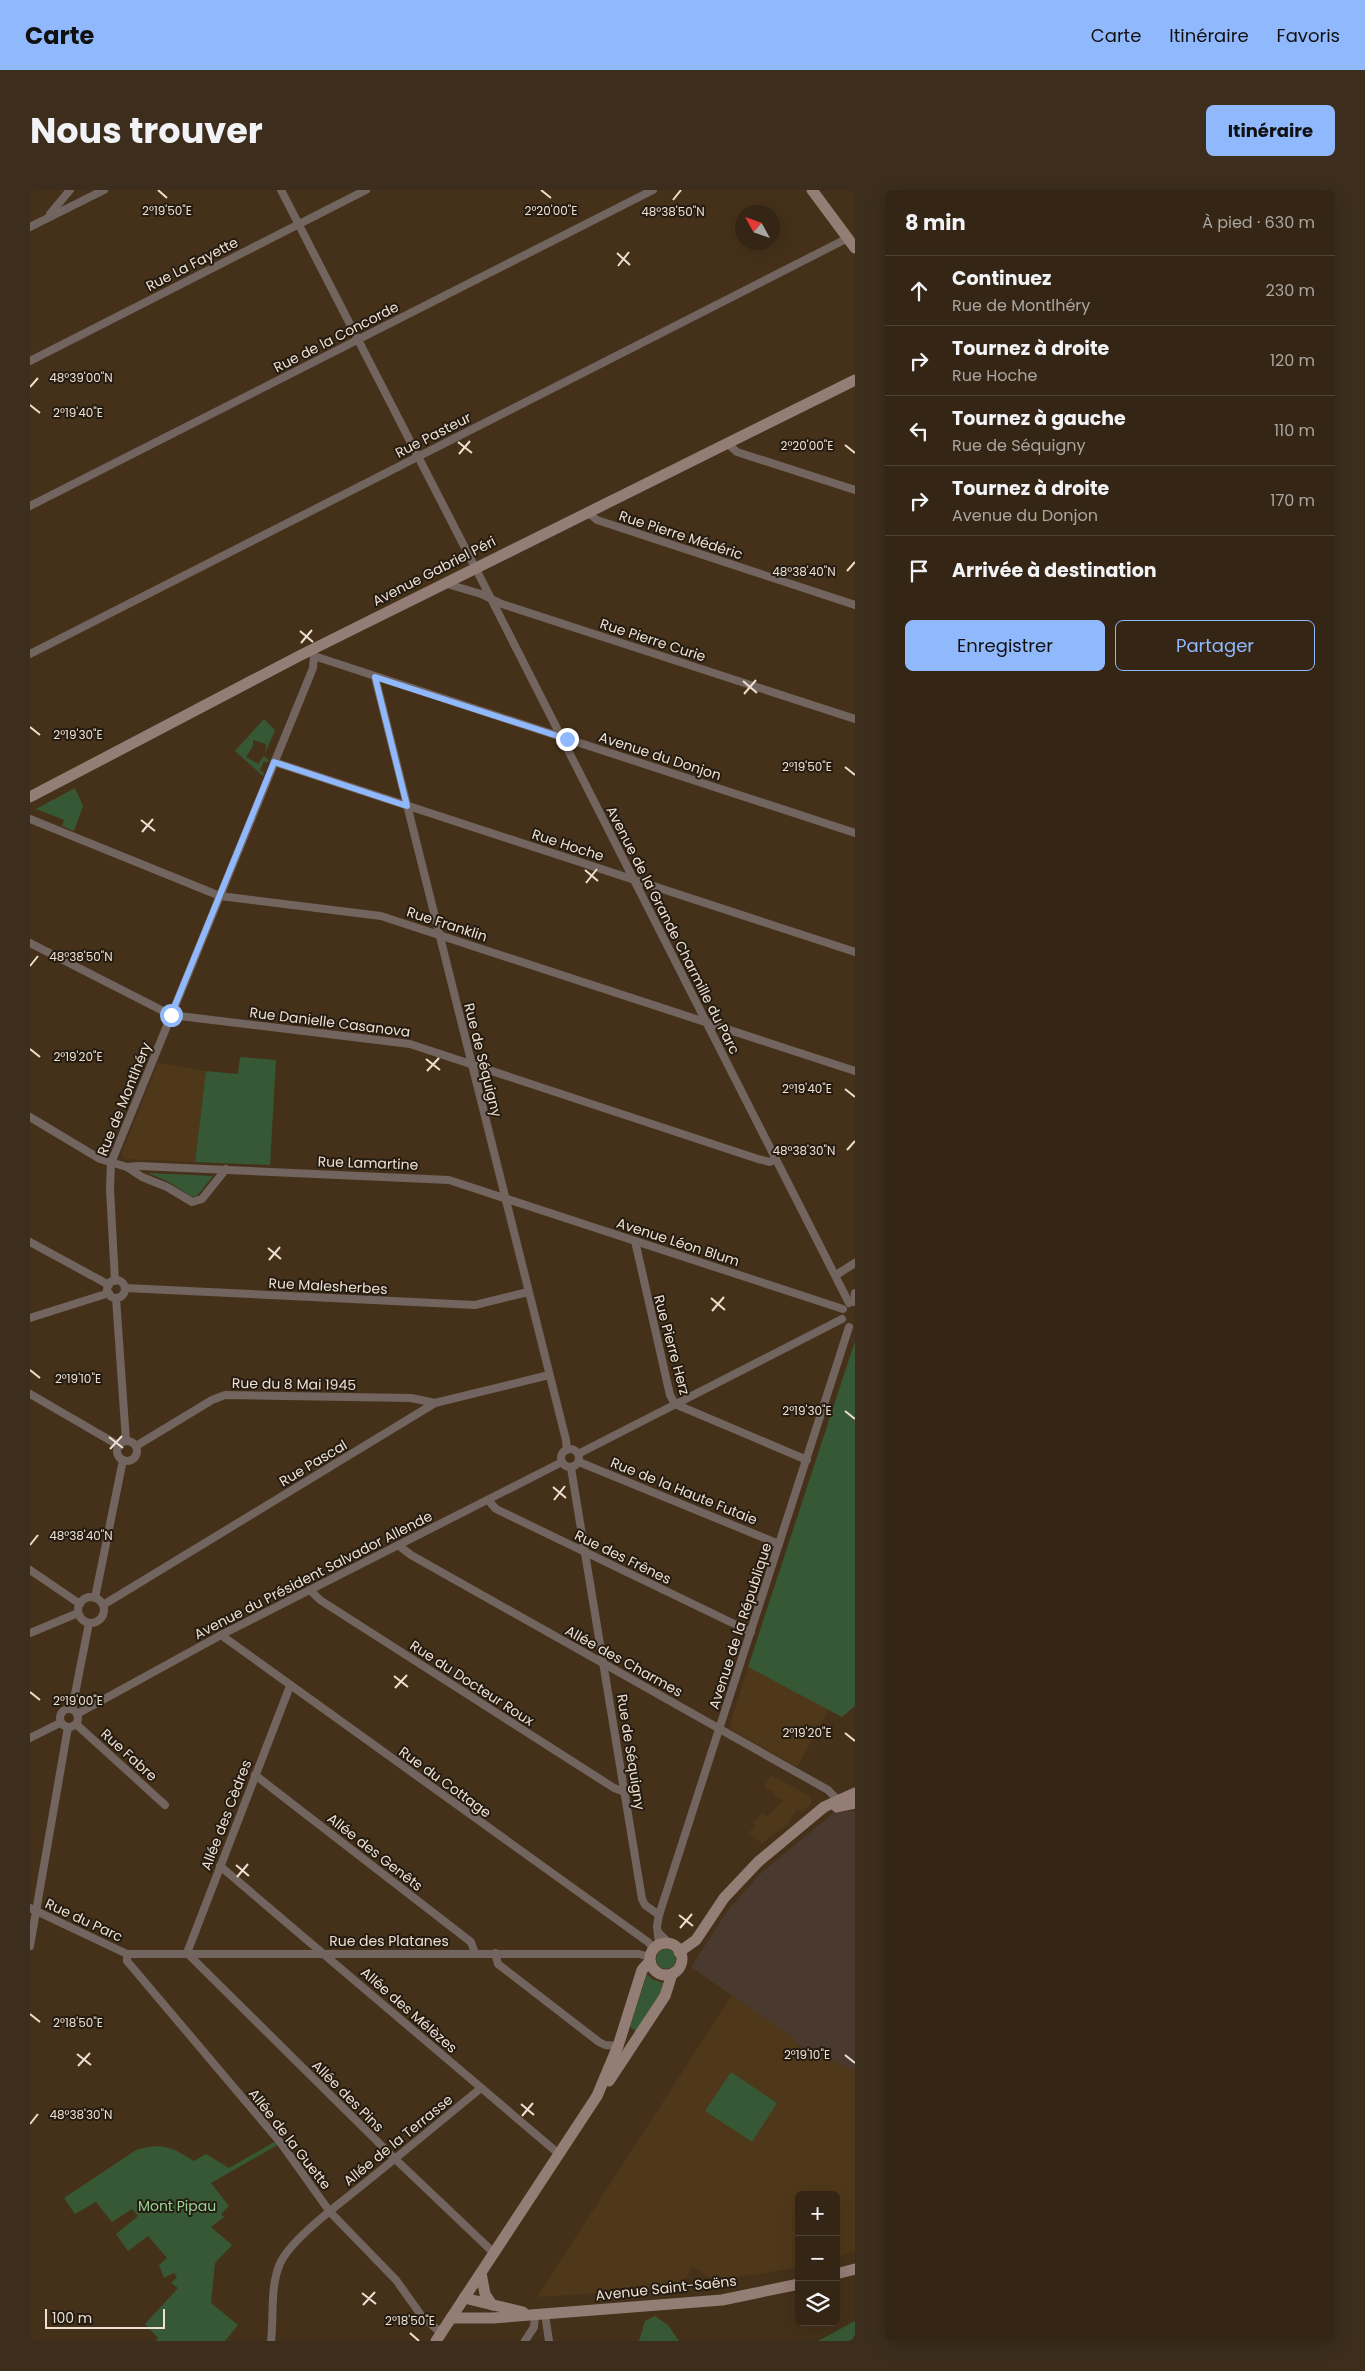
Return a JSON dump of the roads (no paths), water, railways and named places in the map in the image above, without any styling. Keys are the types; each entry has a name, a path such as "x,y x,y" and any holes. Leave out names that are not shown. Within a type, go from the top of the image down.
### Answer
{"street":[{"path":"47,218 70,190"},
{"path":"30,227 104,190"},
{"name":"Avenue de la Grande Charmille du Parc","path":"280,190 475,567 776,1159 836,1275 853,1303"},
{"name":"Rue La Fayette","path":"30,361 366,190"},
{"name":"Rue de la Concorde","path":"30,506 653,190"},
{"path":"812,190 851,238"},
{"path":"820,190 851,238 855,248"},
{"name":"Rue Pasteur","path":"30,654 851,238"},
{"name":"Avenue Gabriel Péri","path":"30,797 312,653 475,567 855,380"},
{"path":"727,443 737,452 855,490"},
{"name":"Rue Pierre Médéric","path":"587,512 597,520 855,605"},
{"name":"Rue Pierre Curie","path":"444,583 489,597 502,604 855,719"},
{"name":"Avenue du Donjon","path":"312,653 375,677 855,833"},
{"name":"Rue de Montlhéry","path":"126,1441 112,1289 111,1163 313,668 312,653"},
{"name":"Rue de Séquigny","path":"375,677 506,1198 567,1450"},
{"name":"Rue Hoche","path":"274,762 855,952"},
{"name":"Rue Franklin","path":"30,819 220,896 372,914 855,1071"},
{"name":"Rue Danielle Casanova","path":"30,943 171,1015 410,1044 758,1159 770,1162 776,1159"},
{"name":"Rue Lamartine","path":"30,1117 111,1163 127,1167 226,1169 437,1178 506,1198"},
{"name":"Rue Lamartine","path":"127,1167 142,1177 166,1187 192,1202 202,1199 226,1169"},
{"name":"Avenue Léon Blum","path":"506,1198 843,1309"},
{"name":"Rue Pierre Herz","path":"635,1241 670,1395 675,1404 806,1460"},
{"path":"30,1242 112,1289 123,1295 125,1288 122,1283 112,1289 30,1318"},
{"path":"836,1275 855,1263"},
{"name":"Rue Malesherbes","path":"125,1288 475,1306 528,1292"},
{"path":"842,1318 843,1309 853,1303 855,1293"},
{"path":"578,1458 573,1450 567,1450 562,1454 562,1462 570,1468 578,1458 675,1404 842,1318"},
{"path":"842,1318 852,1327"},
{"name":"Avenue de la République","path":"664,1952 659,1933 659,1915 806,1460 852,1327"},
{"name":"Rue Pascal","path":"103,1605 435,1404 549,1375"},
{"path":"30,1394 118,1445"},
{"name":"Rue du 8 Mai 1945","path":"136,1446 212,1400 225,1395 411,1398 435,1404"},
{"path":"118,1445 126,1441 136,1446 134,1458 123,1460"},
{"path":"118,1445 118,1455 123,1460"},
{"name":"Rue de la Haute Futaie","path":"578,1458 779,1544"},
{"path":"95,1598 123,1460"},
{"name":"Avenue du Président Salvador Allende","path":"75,1711 562,1462"},
{"name":"Rue de Séquigny","path":"570,1468 586,1552 642,1899 644,1905 659,1915"},
{"name":"Rue des Frênes","path":"488,1500 496,1509 750,1632"},
{"name":"Allée des Charmes","path":"398,1545 411,1555 828,1790 838,1800"},
{"path":"30,1570 80,1604"},
{"name":"Rue du Docteur Roux","path":"310,1590 320,1600 614,1788 625,1792"},
{"path":"86,1598 95,1598 103,1605 102,1615 99,1620 84,1621 78,1613 80,1604 86,1598"},
{"path":"30,1634 78,1613"},
{"path":"68,1728 76,1724 75,1711 89,1622"},
{"name":"Rue du Cottage","path":"221,1635 664,1952"},
{"name":"Allée des Cèdres","path":"187,1954 290,1686"},
{"path":"68,1728 60,1723 59,1717 61,1712 66,1709 75,1711"},
{"path":"30,1738 60,1723"},
{"name":"Rue Fabre","path":"76,1724 165,1805"},
{"path":"30,1946 33,1910 68,1728"},
{"name":"Allée des Genêts","path":"255,1775 472,1942 475,1952"},
{"path":"597,2096 618,2046 642,1970 664,1952 696,1940 724,1898 746,1873 812,1817 838,1800 855,1793"},
{"path":"664,1952 696,1947 729,1901 757,1872 829,1812 855,1803"},
{"name":"Allée des Mélèzes","path":"220,1866 559,2154"},
{"name":"Rue du Parc","path":"33,1910 128,1954"},
{"name":"Rue des Platanes","path":"128,1954 475,1952 639,1954 664,1952"},
{"path":"439,2337 665,1996 672,1974 679,1968 664,1952"},
{"path":"664,1952 658,1973 672,1974"},
{"path":"495,1953 498,1964 599,2042 605,2045 618,2046"},
{"name":"Allée de la Guette","path":"128,1954 127,1961 280,2142 330,2212 396,2280 410,2297 421,2316 439,2337"},
{"name":"Allée des Pins","path":"187,1954 394,2159 494,2254"},
{"name":"Allée de la Terrasse","path":"271,2341 274,2322 273,2297 279,2266 289,2249 330,2212 481,2088"},
{"path":"840,2273 855,2269"},
{"path":"481,2273 485,2294 492,2306"},
{"name":"Avenue Saint-Saëns","path":"451,2318 493,2318 722,2300 795,2285"},
{"name":"Avenue Saint-Saëns","path":"464,2298 492,2306 540,2314"},
{"path":"525,2341 540,2314"},
{"path":"540,2314 549,2341"}],"park label":[{"name":"Mont Pipau","path":"177,2206"}]}
